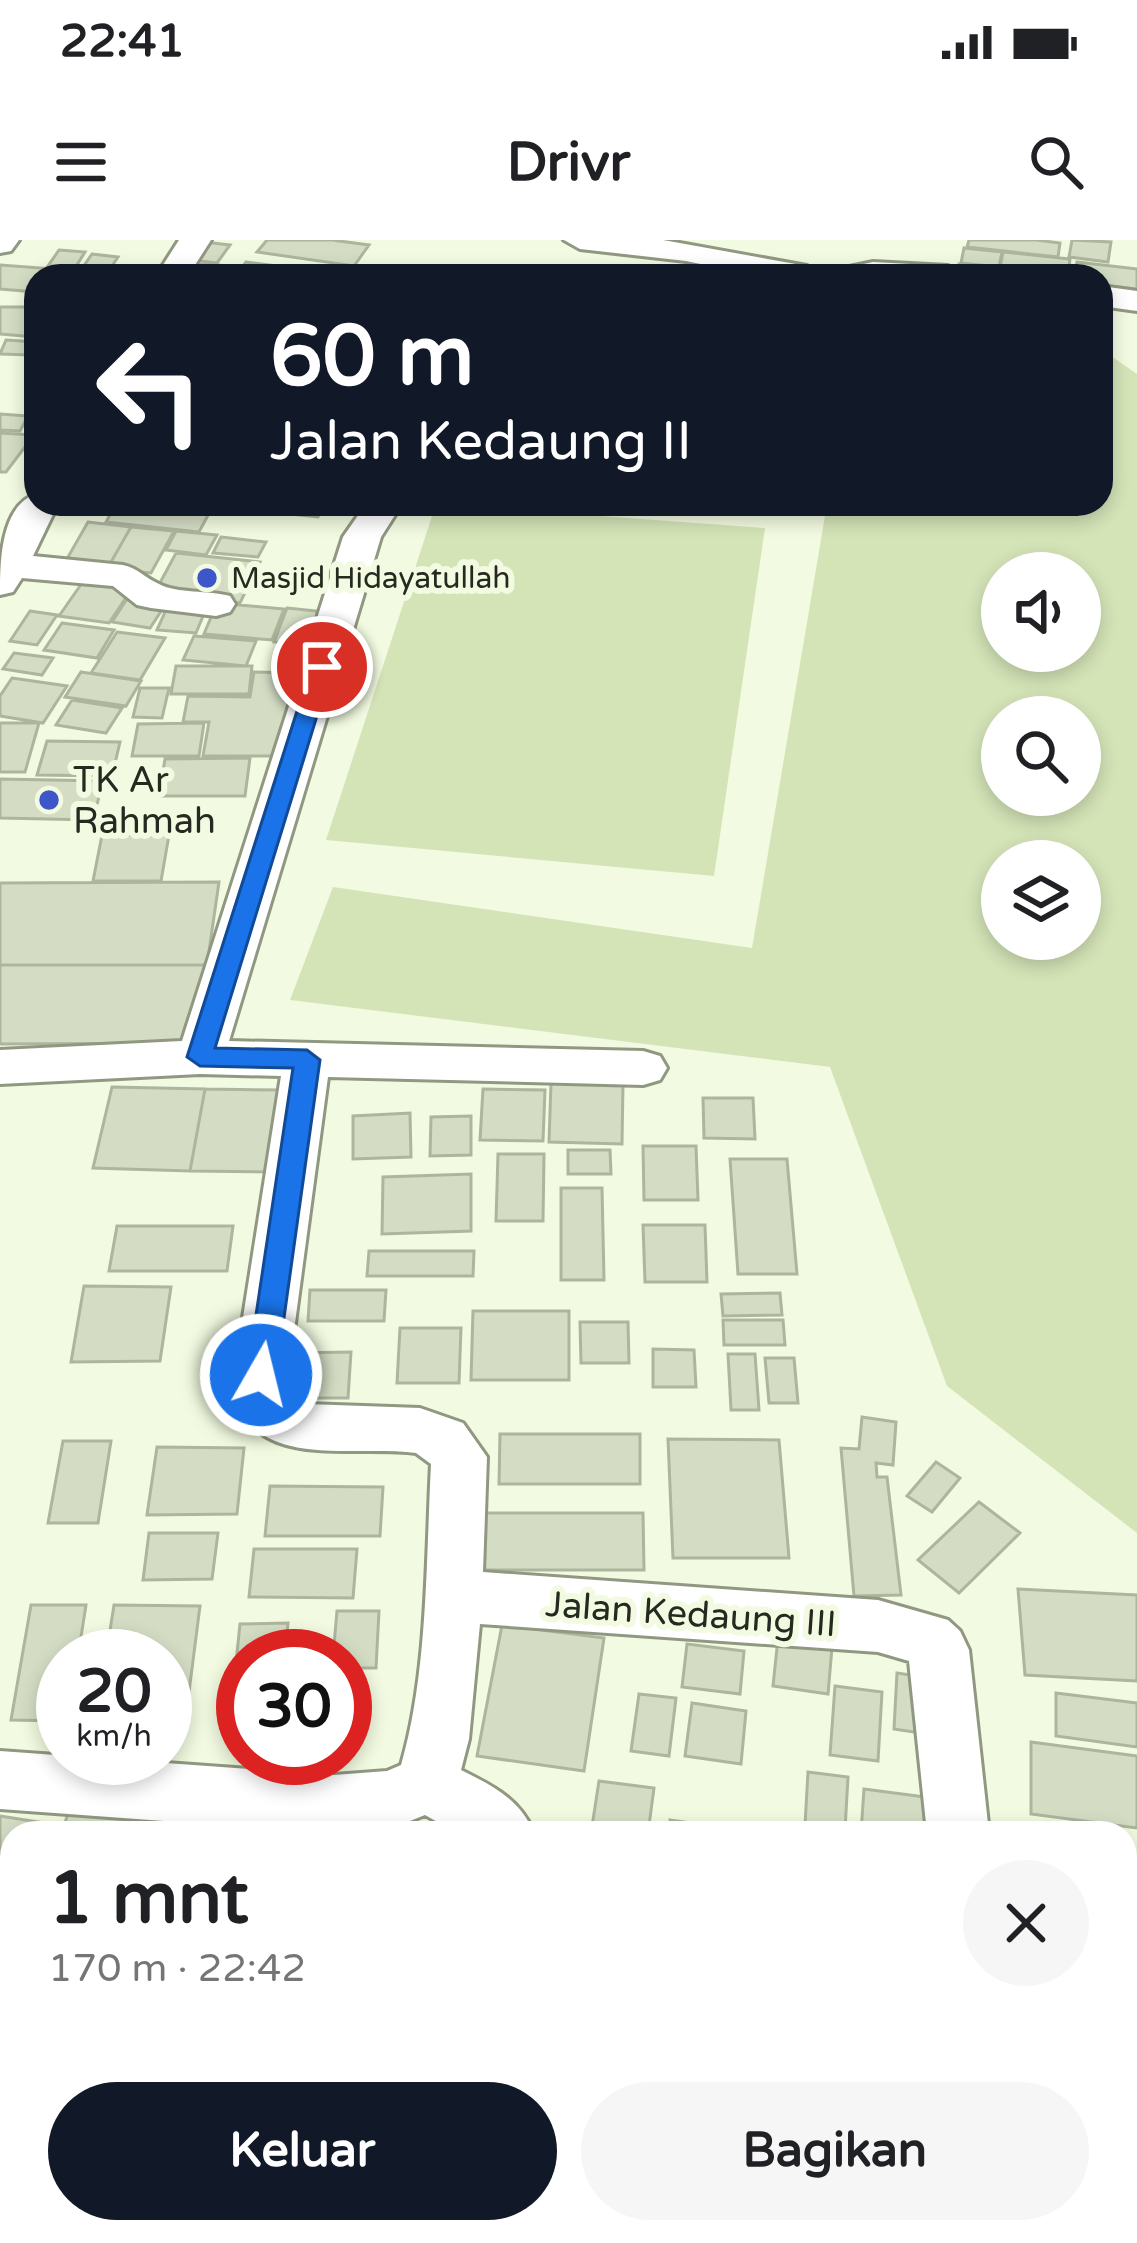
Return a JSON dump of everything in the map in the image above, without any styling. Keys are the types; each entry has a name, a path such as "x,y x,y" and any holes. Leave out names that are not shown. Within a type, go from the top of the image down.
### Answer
{"street":[{"path":"580,240 746,264"},
{"path":"34,516 4,574 123,576 151,597 216,604"},
{"path":"200,1057 362,537 377,516"},
{"path":"0,1066 200,1057 644,1068"},
{"path":"0,1780 334,1804 391,1801 425,1784 439,1738 453,1597 463,1467 455,1448 416,1429 294,1423 272,1416 263,1405 261,1375 307,1060"},
{"name":"Jalan Kedaung III","path":"453,1597 878,1626 927,1639 939,1650 957,1821"},
{"path":"425,1784 474,1808 489,1821"}],"green space":[{"path":"1113,357 1137,374 1137,1533 947,1386 830,1067 290,1000 333,887 752,948 825,516 1113,516"},
{"path":"432,516 600,516 765,528 714,876 326,840"}],"building":[{"path":"267,240 369,245 355,264 257,252"},
{"path":"969,240 1060,243 1058,257 967,247"},
{"path":"1072,240 1111,242 1108,262 1069,257"},
{"path":"204,242 230,245 217,263 191,260"},
{"path":"964,248 1002,252 1000,264 961,263"},
{"path":"59,250 85,252 78,264 49,264"},
{"path":"1003,252 1070,259 1069,264 1001,264"},
{"path":"92,254 118,257 113,264 85,264"},
{"path":"0,265 24,267 24,291 0,289"},
{"path":"1113,266 1137,269 1137,289 1113,286"},
{"path":"0,307 24,307 24,336 0,334"},
{"path":"6,340 24,341 24,355 0,354"},
{"path":"0,414 24,416 20,431 0,430"},
{"path":"0,433 24,434 24,448 6,472 0,472"},
{"path":"109,516 208,516 199,532 106,522"},
{"path":"88,522 131,527 107,569 64,564"},
{"path":"131,527 174,531 151,573 107,569"},
{"path":"176,531 217,535 206,555 166,550"},
{"path":"221,537 266,542 258,557 213,553"},
{"name":"Masjid Hidayatullah","path":"176,553 260,562 240,603 154,594"},
{"path":"82,583 131,590 109,623 59,616"},
{"path":"129,596 167,602 150,628 112,622"},
{"path":"170,601 208,604 196,633 157,630"},
{"path":"217,603 284,609 272,640 204,634"},
{"path":"287,608 326,612 313,645 274,642"},
{"path":"30,611 57,615 37,645 10,641"},
{"path":"62,623 114,630 97,658 44,650"},
{"path":"117,632 165,638 140,680 91,673"},
{"path":"194,636 256,641 246,666 183,660"},
{"path":"14,653 53,658 42,675 3,669"},
{"path":"176,666 252,666 249,694 171,694"},
{"path":"81,672 141,681 126,706 65,697"},
{"path":"254,672 299,673 287,756 203,756 209,722 183,722 188,696 250,697"},
{"path":"12,678 67,686 43,723 0,716 0,696"},
{"path":"140,688 169,688 162,718 133,717"},
{"path":"72,700 122,708 106,733 56,725"},
{"path":"0,723 39,723 25,772 0,772"},
{"path":"204,723 199,756 132,756 138,724"},
{"path":"47,741 120,742 112,776 37,775"},
{"path":"250,758 245,796 159,796 165,759"},
{"name":"TK Ar Rahmah","path":"0,779 103,781 93,820 0,818"},
{"path":"102,835 169,835 161,881 93,881"},
{"path":"219,882 207,965 0,965 0,883"},
{"path":"0,965 207,965 196,1043 0,1044"},
{"path":"551,1083 623,1084 622,1144 549,1142"},
{"path":"112,1087 205,1089 190,1171 93,1168"},
{"path":"205,1089 281,1090 268,1172 190,1171"},
{"path":"483,1089 545,1090 543,1141 480,1140"},
{"path":"703,1098 753,1098 755,1139 704,1138"},
{"path":"410,1113 411,1157 353,1159 353,1116"},
{"path":"471,1116 471,1155 430,1156 431,1117"},
{"path":"643,1146 696,1146 698,1200 644,1200"},
{"path":"568,1150 610,1150 611,1174 568,1174"},
{"path":"498,1154 544,1154 543,1221 496,1221"},
{"path":"730,1159 787,1159 797,1274 738,1274"},
{"path":"471,1174 471,1231 382,1234 383,1177"},
{"path":"561,1188 602,1188 604,1280 561,1280"},
{"path":"643,1225 705,1225 707,1282 645,1282"},
{"path":"117,1226 233,1226 227,1271 109,1271"},
{"path":"369,1251 474,1251 473,1276 367,1276"},
{"path":"84,1286 171,1287 160,1361 71,1362"},
{"path":"310,1290 386,1290 384,1321 308,1321"},
{"path":"780,1293 782,1315 723,1316 721,1294"},
{"path":"473,1311 569,1311 569,1380 471,1380"},
{"path":"723,1320 783,1320 785,1345 724,1345"},
{"path":"580,1322 628,1322 629,1363 581,1363"},
{"path":"400,1328 461,1328 459,1383 397,1383"},
{"path":"653,1349 694,1350 696,1387 653,1387"},
{"path":"351,1352 348,1398 287,1398 291,1353"},
{"path":"728,1354 755,1354 759,1410 731,1410"},
{"path":"765,1358 794,1358 798,1403 769,1403"},
{"path":"862,1417 896,1422 893,1465 876,1463 877,1477 887,1477 901,1595 854,1596 841,1448 859,1449"},
{"path":"500,1434 640,1434 640,1484 499,1484"},
{"path":"668,1439 779,1440 789,1558 673,1558"},
{"path":"63,1441 111,1441 98,1523 48,1523"},
{"path":"157,1447 244,1448 237,1514 147,1515"},
{"path":"936,1462 960,1478 932,1512 907,1496"},
{"path":"270,1486 383,1487 380,1536 265,1536"},
{"path":"979,1502 1020,1533 959,1593 918,1560"},
{"path":"482,1513 643,1513 644,1570 480,1570"},
{"path":"149,1533 218,1533 212,1579 143,1580"},
{"path":"254,1549 357,1549 353,1598 249,1597"},
{"path":"1018,1589 1137,1595 1137,1681 1025,1675"},
{"path":"31,1605 86,1605 82,1629 36,1629 36,1720 11,1720"},
{"path":"114,1605 200,1606 192,1669 192,1629 110,1629"},
{"path":"337,1611 379,1611 376,1668 372,1668 372,1629 335,1629"},
{"path":"288,1623 287,1629 239,1629 240,1624"},
{"path":"502,1625 604,1638 584,1771 477,1756"},
{"path":"779,1629 833,1636 828,1694 773,1686"},
{"path":"687,1644 744,1651 740,1694 682,1687"},
{"path":"897,1673 924,1677 920,1733 894,1729"},
{"path":"835,1686 882,1692 878,1761 830,1755"},
{"path":"1056,1693 1137,1703 1137,1747 1056,1736"},
{"path":"639,1694 676,1698 669,1756 631,1751"},
{"path":"692,1703 746,1711 741,1764 685,1756"},
{"path":"1031,1742 1137,1756 1137,1821 1031,1814"},
{"path":"808,1772 848,1777 846,1821 805,1821"},
{"path":"599,1781 654,1788 650,1821 593,1821"},
{"path":"76,1786 155,1797 148,1821 66,1821"},
{"path":"864,1789 933,1798 932,1821 862,1821"}],"place":[{"name":"Masjid Hidayatullah","path":"207,578"},
{"name":"TK Ar Rahmah","path":"49,800"}],"route":[{"path":"261,1375 307,1060 200,1057 322,667"}]}
